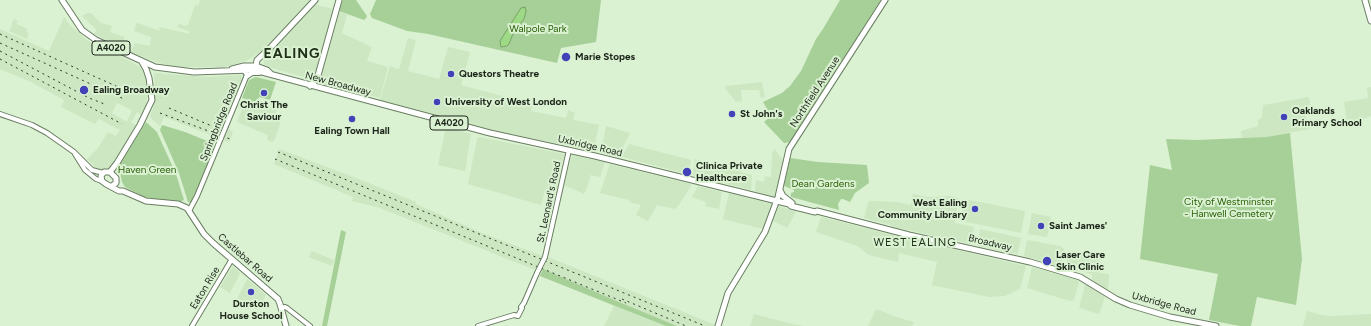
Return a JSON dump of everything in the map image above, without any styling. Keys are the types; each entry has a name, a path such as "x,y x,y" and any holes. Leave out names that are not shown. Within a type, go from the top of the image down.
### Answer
{"main road":[{"name":"A4020","path":"62,0 82,30 96,40 141,62 155,67 187,71 245,71"},
{"path":"262,72 258,70 256,66 257,60 315,0"},
{"path":"310,86 317,79 339,0"},
{"name":"Northfield Avenue","path":"718,326 728,293 764,236 777,201 789,149 885,0"},
{"path":"1365,0 1371,21"},
{"path":"239,67 261,56"},
{"path":"141,62 146,69 149,78 152,100 117,163 110,172 103,173 101,177 102,181 119,191 123,191 146,200 174,203 187,209"},
{"name":"A4020","path":"227,70 239,67 256,66"},
{"name":"New Broadway","path":"256,66 267,70 271,75"},
{"path":"149,78 155,67"},
{"name":"New Broadway","path":"245,71 262,72 399,110"},
{"path":"317,79 320,89"},
{"name":"Uxbridge Road","path":"399,110 490,133 639,166 777,201"},
{"path":"110,172 115,176 123,191"},
{"path":"110,186 114,185 117,181"},
{"path":"780,189 783,196 790,203"},
{"name":"Broadway","path":"777,201 790,203 791,206 815,212 817,211 909,235 1030,262 1080,277 1109,295"},
{"name":"Castlebar Road","path":"187,209 204,234 279,301 286,326"},
{"name":"Uxbridge Road","path":"1109,295 1142,310 1216,326"}],"street":[{"path":"239,67 245,71"},
{"name":"Springbridge Road","path":"187,209 207,173 247,75 245,71"},
{"name":"Springbridge Road","path":"246,77 252,73 271,75"},
{"path":"0,114 15,118 47,133 74,152 92,170 103,173"},
{"name":"St. Leonard's Road","path":"478,326 514,315 518,316 545,257 569,150"},
{"path":"74,152 85,170 96,179 102,181"},
{"name":"Eaton Rise","path":"192,326 232,259"},
{"path":"281,308 287,308 306,325 310,326"}],"shaded area":[{"path":"200,0 312,0 263,50 246,61 224,67 181,67 159,63 131,52 135,43 150,46 151,37 134,31 136,24 138,23 159,31 160,27 190,34 189,31 177,27 179,24 185,26 188,25 195,5 198,6"},
{"path":"314,4 333,9 314,78 311,79 275,69 264,64 263,62"},
{"path":"525,7 526,11 524,19 514,31 509,44 501,47 500,41 521,8"},
{"path":"339,11 347,15 342,33 372,47 367,61 388,67 380,98 319,82"},
{"path":"87,13 91,13 101,23 112,26 110,32 125,37 121,47 94,34 97,30 82,16"},
{"path":"64,17 70,25 88,41 132,62 141,68 147,75 146,86 148,89 143,94 147,95 146,105 141,115 137,112 131,123 136,125 113,165 107,169 98,170 87,159 98,148 108,132 116,136 120,130 99,119 95,124 61,107 64,100 31,82 0,69 0,29 49,51","holes":["117,103 132,110 127,122 112,113"]},
{"path":"14,19 18,21 16,24 28,29 26,32 29,33 27,39 9,31"},
{"path":"408,38 416,40 408,71 439,79 448,47 470,52 461,85 533,103 531,111 566,118 568,110 575,113 573,120 599,125 594,147 587,145 586,149 500,132 380,100 390,66 399,69"},
{"path":"154,73 208,77 240,75 243,78 224,126 233,132 229,142 164,117 160,126 153,120 150,116 155,99"},
{"path":"762,82 765,97 761,98 759,90 741,90 742,101 736,102 725,88 726,86"},
{"path":"1371,87 1371,116 1347,123 1344,102 1368,98 1367,88"},
{"name":"Oaklands Primary School","path":"1309,97 1311,111 1305,112 1310,129 1266,137 1242,138 1241,131 1258,126 1258,120 1262,118 1263,105"},
{"path":"246,99 277,109 275,116 282,118 274,141 272,142 267,140 268,135 237,122"},
{"path":"606,126 630,133 620,153 602,148"},
{"path":"446,127 471,134 465,171 438,165"},
{"path":"479,137 564,154 556,193 545,190 541,205 468,184 477,139"},
{"path":"629,144 691,160 689,173 687,174 623,157 622,156"},
{"path":"279,149 416,202 416,204 482,233 548,257 718,326 604,326 614,306 540,276 535,270 380,208 352,201 353,197 274,164"},
{"path":"774,149 783,160 775,196 773,197 755,191 756,180 764,182 765,176 771,177 772,154"},
{"path":"572,155 605,162 600,177 590,175 590,179 584,194 564,185"},
{"path":"695,159 752,175 751,190 693,175"},
{"path":"610,164 691,184 691,186 676,209 657,205 648,221 636,215 641,205 629,202 629,200 600,193"},
{"path":"698,186 722,192 719,209 705,206 706,202 692,197"},
{"path":"729,193 771,204 772,206 763,229 723,219"},
{"path":"913,194 927,197 952,196 958,198 955,223 974,227 971,244 894,227 864,218 868,203 870,201 897,202 911,205"},
{"path":"965,199 1025,211 1021,233 962,221 961,219"},
{"path":"779,206 796,212 787,228 773,221"},
{"path":"1032,213 1051,217 1047,237 1028,234"},
{"path":"821,217 1026,266 1020,289 1005,296 989,297 932,285 937,262 899,253 898,262 869,255 857,246 816,232"},
{"path":"980,229 1021,238 1018,253 978,246"},
{"path":"1027,240 1060,246 1064,249 1061,265 1059,266 1024,256"},
{"path":"312,251 334,260 332,266 309,257"},
{"path":"1069,251 1100,254 1099,273 1109,274 1108,290 1092,280 1092,274 1066,267"},
{"name":"Durston House School","path":"233,266 240,273 230,293 220,287"},
{"path":"1032,267 1078,280 1079,282 1074,300 1070,301 1027,288"},
{"name":"Durston House School","path":"247,279 266,295 258,310 237,299"},
{"path":"1085,285 1105,297 1099,314 1079,308"},
{"path":"876,309 914,322 912,326 868,326"},
{"path":"1307,311 1332,316 1371,314 1371,326 1303,326"},
{"path":"754,314 792,324 805,326 750,326"}],"green space":[{"path":"343,0 356,0 367,16 366,18 364,20 339,11"},
{"name":"Walpole Park","path":"376,0 601,0 596,42 561,48 557,63 428,34 407,31 372,18 370,14"},
{"path":"840,0 881,0 791,142 784,143 764,122 771,116 763,102 782,93 790,86 801,71 816,39"},
{"path":"256,77 276,82 270,100 259,97 256,102 242,98 249,80"},
{"name":"Haven Green","path":"146,122 157,132 176,174 184,200 180,202 144,197 125,187 122,182 119,166"},
{"name":"Haven Green","path":"162,125 185,132 217,145 191,203 188,202 179,173 160,130"},
{"name":"City of Westminster - Hanwell Cemetery","path":"1290,133 1302,259 1296,305 1257,297 1251,326 1240,326 1209,320 1218,274 1140,259 1150,165 1172,170 1166,139 1197,140 1266,137"},
{"name":"Dean Gardens","path":"790,158 818,162 867,165 869,183 855,193 850,202 841,199 838,204 839,210 791,197 791,193 794,192 794,190 784,186"},
{"path":"341,230 346,232 327,326 322,326"},
{"path":"543,269 677,326 666,326 540,276"}],"railway":[{"path":"0,34 127,91"},
{"path":"0,43 124,99"},
{"path":"0,51 89,98 107,105"},
{"path":"0,59 122,124"},
{"path":"169,108 226,132"},
{"path":"160,113 230,139"},
{"path":"278,152 705,326"},
{"path":"275,159 626,303"},
{"path":"622,299 686,326"}],"place":[{"name":"Marie Stopes","path":"566,57"},
{"name":"Questors Theatre","path":"451,74"},
{"name":"Ealing Broadway","path":"84,90"},
{"name":"Christ The Saviour","path":"264,93"},
{"name":"University of West London","path":"437,102"},
{"name":"St John's","path":"732,114"},
{"name":"Oaklands Primary School","path":"1284,117"},
{"name":"Ealing Town Hall","path":"352,119"},
{"name":"Clinica Private Healthcare","path":"687,172"},
{"name":"West Ealing Community Library","path":"975,209"},
{"name":"Saint James'","path":"1041,226"},
{"name":"Laser Care Skin Clinic","path":"1047,261"},
{"name":"Durston House School","path":"251,292"}],"district":[{"name":"EALING","path":"292,54"},
{"name":"WEST EALING","path":"915,243"}]}
